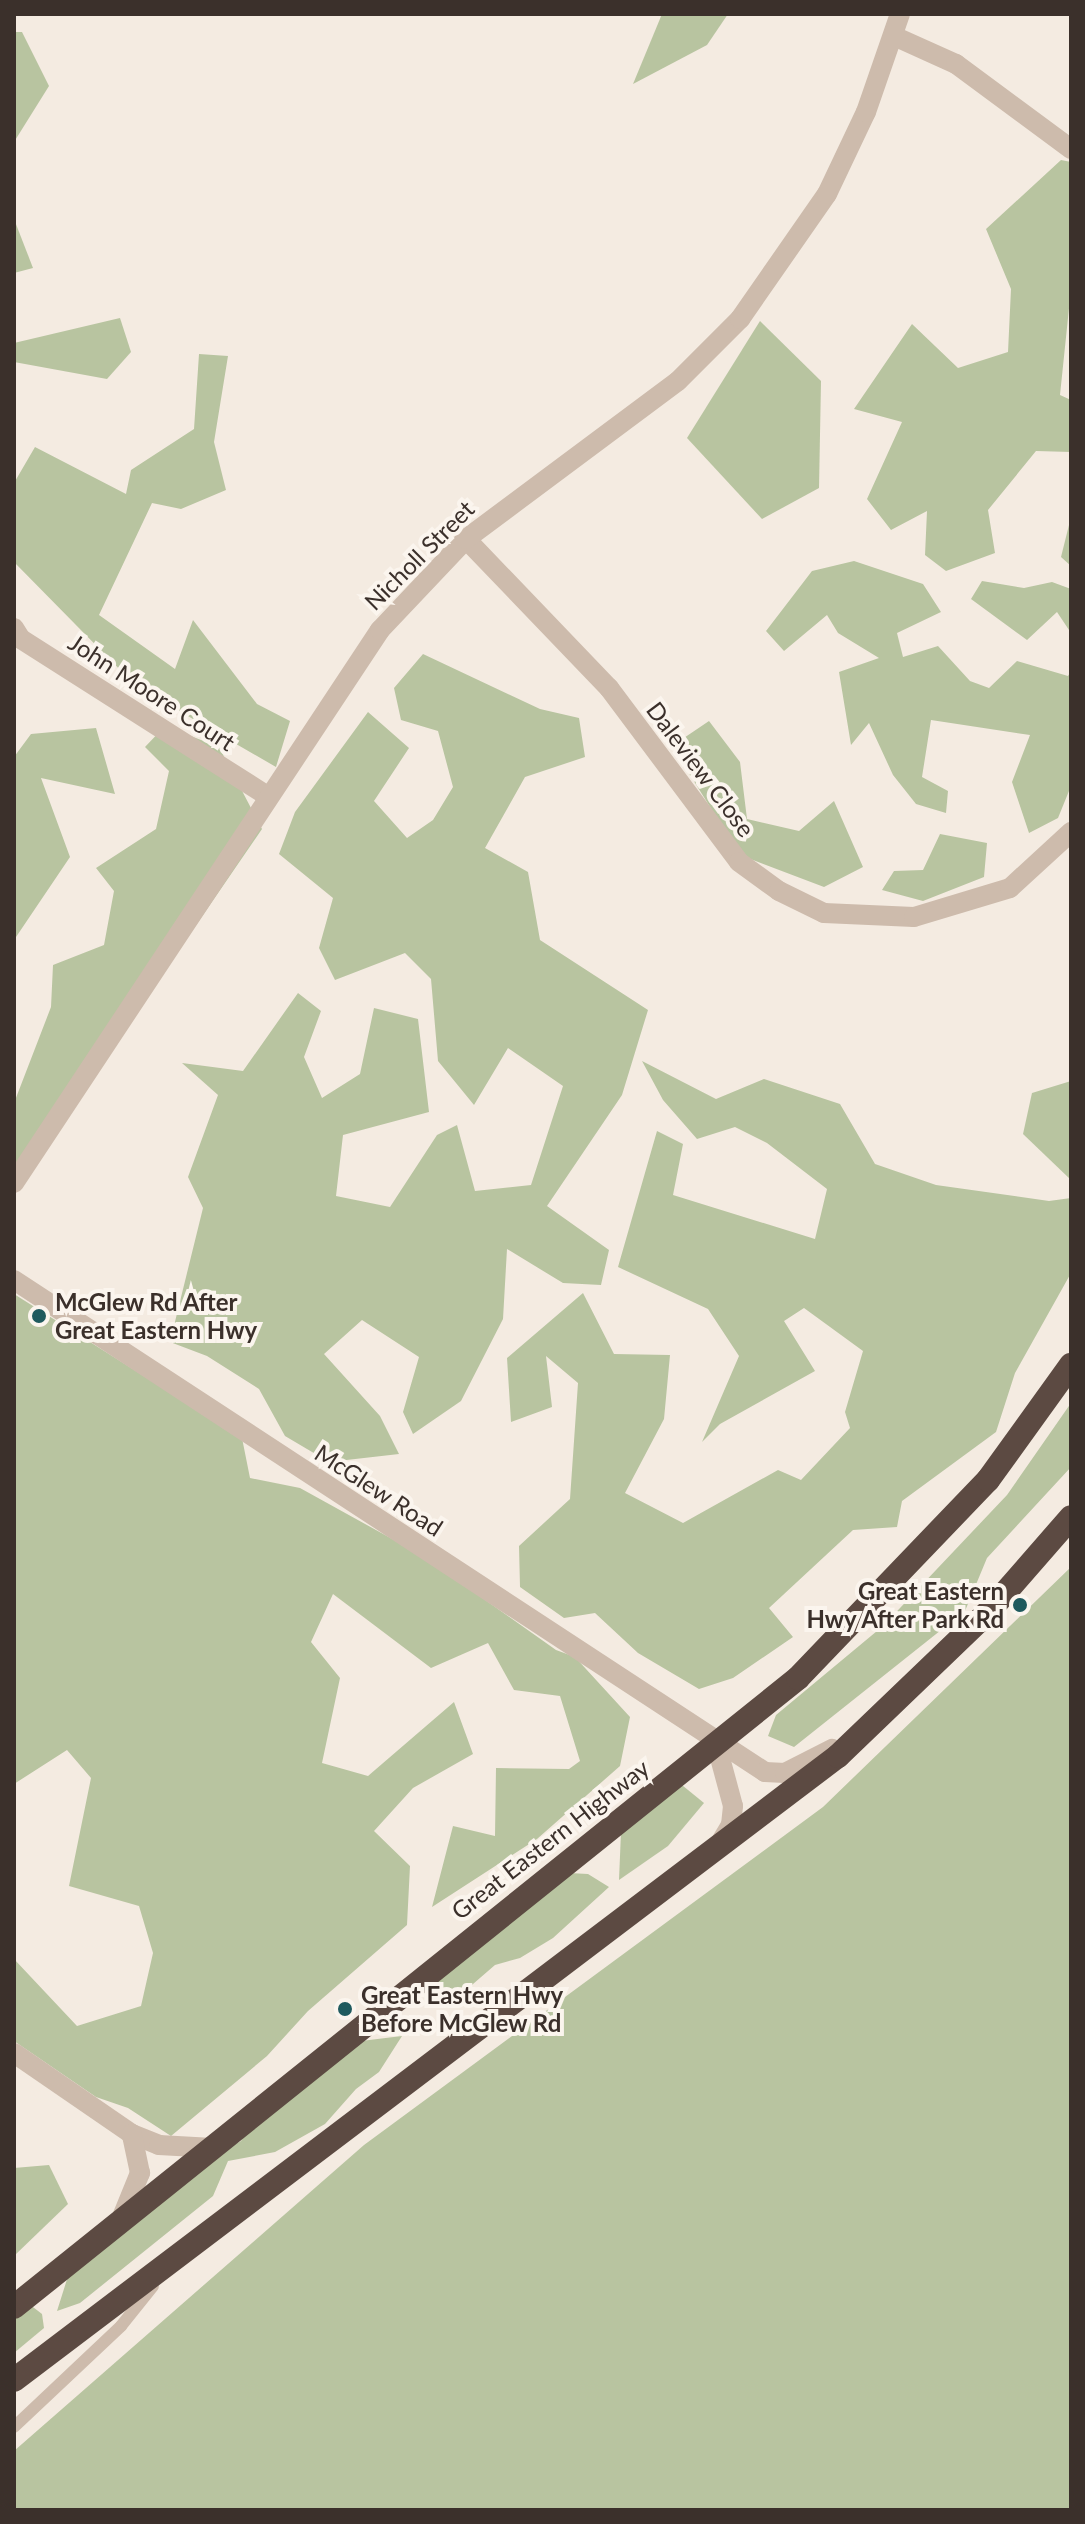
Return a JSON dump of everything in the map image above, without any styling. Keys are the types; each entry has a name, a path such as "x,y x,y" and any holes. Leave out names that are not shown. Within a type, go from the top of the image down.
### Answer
{"highway":[{"name":"Great Eastern Highway","path":"14,2307 798,1678 988,1480 1071,1365"},
{"path":"14,2380 715,1852 876,1721 990,1610 1071,1517"}],"street":[{"name":"Nicholl Street","path":"14,1183 267,796 380,630 466,539 678,381 740,319 827,194 896,37 900,14"},
{"path":"896,37 956,64 1071,149"},
{"name":"Daleview Close","path":"466,539 609,688 739,862 779,891 824,913 914,917 1010,888 1071,832"},
{"name":"John Moore Court","path":"14,628 21,639 267,796"},
{"name":"McGlew Road","path":"14,1280 716,1743 765,1772 785,1773 876,1721"},
{"path":"715,1852 731,1825 733,1806 716,1743"},
{"path":"14,2053 132,2134 185,2149 213,2148"},
{"path":"119,2223 140,2173 132,2134"}],"lane":[{"path":"14,2427 121,2326 172,2261"}],"green space":[{"path":"662,14 728,14 707,45 633,84"},
{"path":"14,32 22,32 49,86 14,142"},
{"path":"1061,160 1071,162 1071,289 1060,395 1071,400 1071,452 1036,451 988,510 995,553 946,571 925,555 927,511 891,530 867,499 902,422 854,409 912,324 958,368 1008,352 1011,289 986,229"},
{"path":"14,219 33,268 14,273"},
{"path":"120,318 131,352 107,379 14,362 14,343"},
{"path":"760,321 821,381 819,488 762,519 687,438"},
{"path":"199,354 228,356 214,442 226,490 181,509 152,503 99,615 175,669 193,620 257,704 290,721 276,767 136,686 14,562 14,483 35,447 126,494 131,470 194,429"},
{"path":"1071,517 1071,566 1061,557"},
{"path":"854,561 923,584 941,612 897,633 903,657 938,646 970,681 989,688 1017,661 1068,676 1071,671 1071,786 1058,818 1029,833 1012,782 1030,735 931,720 922,777 948,791 946,813 916,804 893,775 869,723 851,745 839,672 879,658 838,633 827,615 784,651 766,631 812,571"},
{"path":"982,581 1024,588 1052,582 1071,589 1071,633 1057,612 1027,640 971,599"},
{"path":"423,654 540,709 579,718 585,757 525,777 485,848 528,872 540,940 648,1010 622,1095 547,1206 609,1250 601,1285 563,1283 507,1249 503,1319 461,1401 413,1434 403,1412 419,1357 362,1320 324,1354 380,1416 399,1454 329,1462 285,1436 259,1389 207,1356 170,1342 203,1208 188,1177 218,1095 182,1063 243,1071 298,993 321,1011 304,1057 322,1098 360,1074 374,1008 418,1019 429,1112 343,1135 336,1196 390,1207 437,1135 457,1125 475,1191 531,1185 563,1086 508,1048 474,1105 438,1061 431,979 405,953 335,980 319,948 333,898 279,854 295,812 368,712 409,748 374,801 407,838 433,820 453,787 438,731 401,720 394,688"},
{"path":"709,721 740,762 747,819 799,831 834,801 863,867 824,887 740,855 672,746"},
{"path":"165,726 219,747 262,829 14,1190 14,1103 51,1007 53,965 104,945 114,891 96,868 156,829 169,771 145,747"},
{"path":"96,728 115,794 41,778 70,857 14,940 14,757 31,734"},
{"path":"940,834 987,843 984,877 923,901 882,890 894,871 923,870"},
{"path":"642,1061 716,1099 764,1079 840,1104 875,1164 936,1185 1049,1201 1071,1198 1071,1273 1015,1373 996,1432 902,1501 897,1527 853,1530 769,1608 793,1637 733,1678 699,1689 638,1653 595,1613 564,1618 520,1587 519,1546 570,1499 578,1383 546,1356 552,1407 511,1422 507,1358 583,1293 614,1354 670,1355 664,1419 625,1493 683,1523 778,1470 801,1480 850,1428 845,1412 863,1351 804,1308 784,1321 815,1371 720,1424 702,1442 739,1356 708,1309 618,1267 657,1131 683,1144 673,1195 815,1239 827,1189 767,1143 735,1127 697,1139 663,1100"},
{"path":"1071,1081 1071,1180 1023,1134 1032,1093"},
{"path":"14,1294 242,1438 250,1478 300,1488 423,1556 556,1650 575,1657 630,1717 620,1766 537,1839 432,1907 453,1826 495,1836 496,1768 569,1769 580,1761 560,1696 514,1690 488,1643 431,1668 333,1594 311,1642 340,1678 322,1763 368,1776 454,1702 473,1754 413,1788 374,1831 410,1866 407,1925 308,2011 267,2056 171,2136 128,2108 96,2097 14,2041 14,1959 77,2026 141,2006 153,1953 139,1906 69,1886 91,1778 67,1750 14,1784"},
{"path":"1071,1403 1071,1467 987,1558 965,1611 794,1747 768,1736 776,1715 883,1626 1007,1495"},
{"path":"1071,1567 1071,2510 14,2510 14,2451 364,2145 823,1807"},
{"path":"677,1781 704,1803 668,1846 619,1880 621,1832"},
{"path":"569,1873 588,1874 609,1887 553,1938 520,1958 495,1965 451,2003 434,1981"},
{"path":"402,2036 379,2072 356,2089 325,2124 275,2152 228,2161 213,2196 80,2303 57,2311 69,2273 193,2167 241,2141 280,2087 353,2042"},
{"path":"49,2165 68,2204 14,2256 14,2168"},
{"path":"29,2304 42,2314 44,2328 14,2353 14,2315"}],"place":[{"name":"McGlew Rd After Great Eastern Hwy","path":"39,1316"},
{"name":"Great Eastern Hwy After Park Rd","path":"1020,1605"},
{"name":"Great Eastern Hwy Before McGlew Rd","path":"345,2009"}]}
